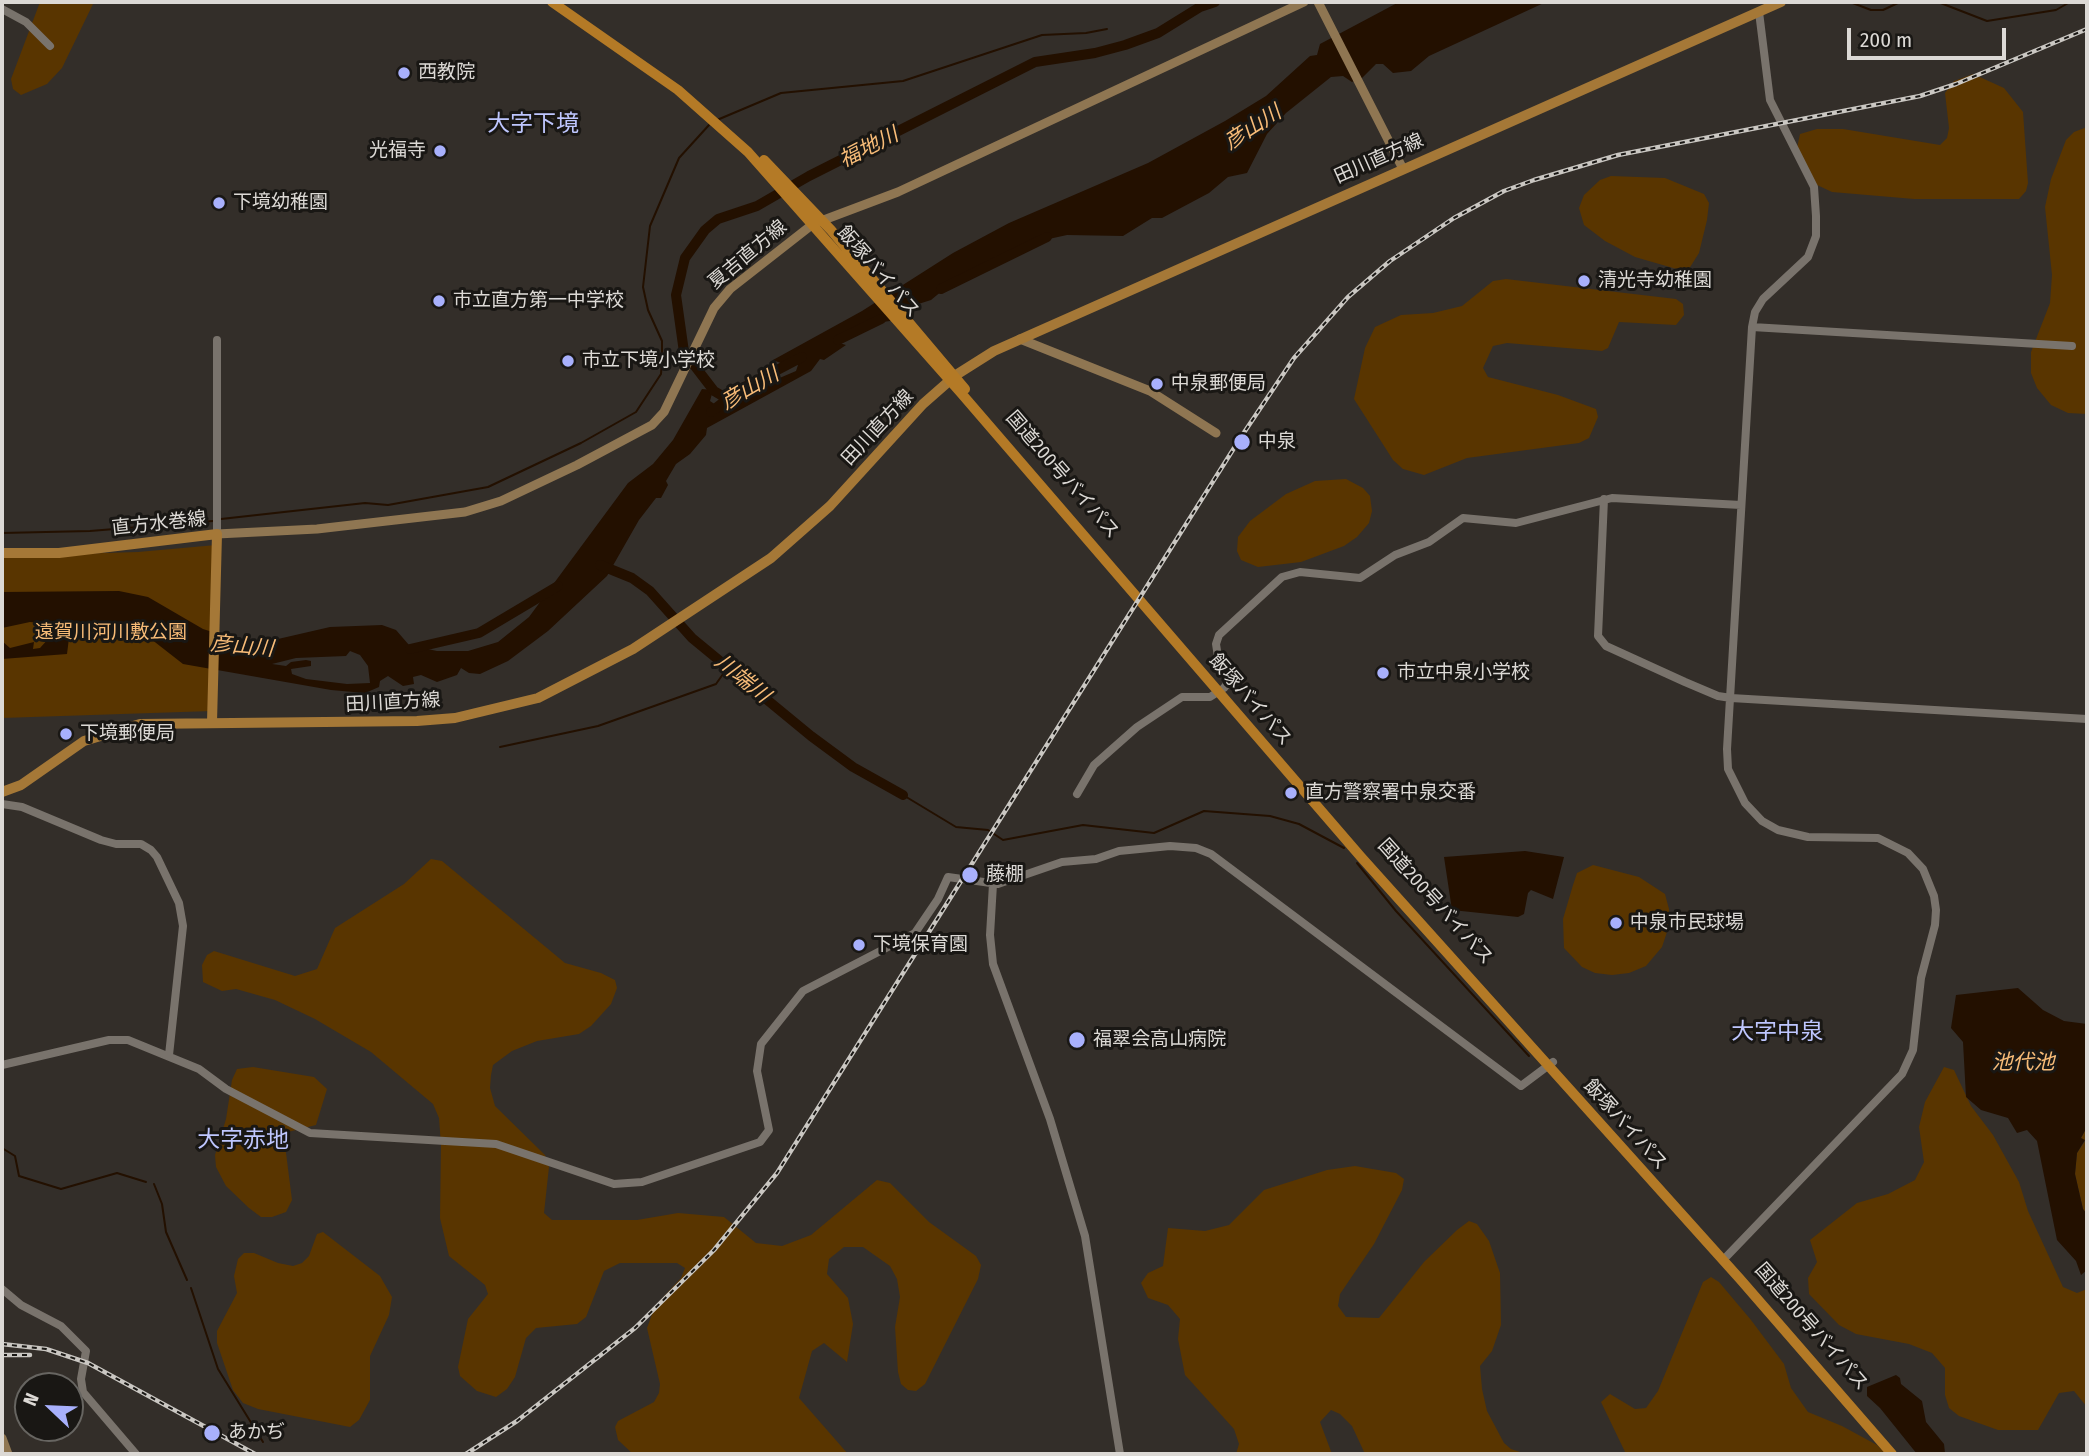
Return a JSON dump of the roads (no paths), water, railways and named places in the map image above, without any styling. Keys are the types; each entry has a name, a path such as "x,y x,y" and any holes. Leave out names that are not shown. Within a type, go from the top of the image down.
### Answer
{"highway":[{"path":"552,2 706,109 775,176 817,222"},
{"path":"564,2 692,92 706,109"},
{"name":"国道200号バイパス","path":"817,222 1198,664 1551,1064 1727,1256 1899,1454"},
{"name":"飯塚バイパス","path":"1551,1064 1892,1454"}],"main road":[{"name":"夏吉直方線","path":"217,539 430,518 501,501 652,425 664,412 699,334 714,308 730,289 817,222 898,192 1304,2"},
{"path":"1318,2 1402,167"},
{"name":"田川直方線","path":"2,792 21,785 84,741 140,724 212,720 312,725 455,718 538,698 633,649 771,558 831,506 949,375 1020,339 1402,167 1781,2"},
{"path":"1020,339 1150,391 1216,433"},
{"name":"直方水巻線","path":"2,553 59,553 217,539 212,720"},
{"path":"2,1438 8,1454"}],"street":[{"path":"2,9 26,22 50,46"},
{"path":"1727,1256 1884,1097 1902,1074 1913,1050 1919,988 1935,925 1936,910 1934,896 1923,869 1908,853 1893,843 1858,835 1795,836 1762,821 1745,803 1728,769 1752,327 1759,304 1808,257 1816,236 1814,187 1770,100 1759,12"},
{"path":"1752,327 2072,346"},
{"path":"217,340 217,539"},
{"path":"1077,794 1094,765 1155,714 1182,697 1204,698 1222,690 1230,680 1218,657 1216,644 1219,635 1282,577 1300,572 1360,578 1395,555 1429,542 1463,518 1516,523 1604,499 1632,498 1741,505"},
{"path":"1604,499 1597,629 1601,641 1685,682 1718,696 1731,698 2087,719"},
{"path":"2,804 34,811 101,840 116,844 141,844 157,857 179,903 183,926 169,1055"},
{"path":"2,1065 109,1040 128,1040 169,1055 310,1133 496,1144 614,1184 642,1182 760,1142 769,1130 757,1071 758,1052 803,991 915,933 938,899 948,877 993,884 1011,882 1062,862 1096,859 1119,851 1170,846 1196,848 1211,854 1521,1086 1551,1064"},
{"path":"993,884 990,935 993,964 1050,1119 1085,1236 1120,1454"},
{"path":"2,1289 21,1305 61,1326 86,1352 81,1378 83,1392 136,1454"}],"water":[{"path":"1399,2 1546,2 1429,56 1411,71 1393,73 1383,64 1376,64 1362,78 1352,82 1343,76 1331,77 1286,113 1267,134 1247,173 1228,177 1209,193 1162,218 1152,218 1123,236 1067,235 1026,244 970,276 954,281 931,300 909,307 890,321 868,324 836,342 846,345 824,360 820,359 811,371 707,428 706,435 690,454 676,464 666,481 668,485 661,498 656,498 639,520 607,576 548,631 508,661 480,674 469,673 461,668 457,675 437,682 421,675 413,677 414,684 403,686 388,676 380,681 379,687 365,693 331,690 183,664 151,639 117,631 113,624 95,621 86,622 81,633 69,638 67,654 2,659 2,641 10,648 34,642 33,649 40,648 49,638 50,624 30,622 2,628 2,592 119,591 148,597 203,629 241,641 265,642 330,627 382,625 396,630 409,645 437,651 468,651 498,642 529,617 628,483 653,464 673,440 702,389 713,390 710,401 716,405 796,371 798,365 795,361 783,364 773,360 862,311 953,253 1009,223 1148,163 1225,121 1266,96 1310,56 1317,55 1320,44","holes":["350,651 360,655 368,666 370,683 347,684 306,679 292,674 291,669 311,666 311,661 306,660 291,662 286,666 272,664 296,658 346,656"]},
{"path":"1525,851 1564,857 1553,899 1531,890 1524,914 1518,917 1452,910 1444,857"},
{"name":"池代池","path":"2018,988 2043,1010 2064,1021 2087,1024 2087,1127 2081,1138 2085,1140 2077,1153 2075,1174 2083,1209 2087,1214 2087,1270 2081,1275 2076,1261 2057,1240 2037,1141 2027,1130 2017,1133 2008,1118 1981,1110 1966,1097 1963,1042 1951,1028 1956,995"},
{"path":"1896,1375 1901,1384 1922,1401 1926,1422 1944,1444 1945,1453 1917,1454 1867,1396 1867,1387"}],"waterway":[{"name":"福地川","path":"726,398 714,391 684,352 676,295 685,258 705,230 718,219 757,206 809,176 1035,62 1095,53 1125,45 1158,33 1200,7 1215,2"},
{"path":"1850,2 1871,10 1883,10 1900,2"},
{"path":"1938,2 1987,21 2056,10 2070,2"},
{"path":"717,120 781,93 903,81 1042,35 1107,29"},
{"path":"221,519 365,503 388,505 488,487 581,443 636,412 661,374 662,361 662,341 648,310 643,287 650,226 679,158 709,125"},
{"name":"彦山川","path":"941,289 1047,237"},
{"name":"彦山川","path":"838,340 881,319"},
{"name":"彦山川","path":"711,412 739,390 802,357"},
{"path":"2,533 90,531 213,521"},
{"name":"川端川","path":"600,565 632,578 650,591 692,638 811,736 853,767 903,795"},
{"name":"彦山川","path":"410,649 479,633 558,586"},
{"path":"500,747 598,726 716,684 728,667"},
{"path":"903,795 956,827 988,830 1003,840 1083,825 1154,833 1204,811 1270,816 1299,824 1344,848"},
{"path":"1357,863 1396,911 1529,1056"},
{"path":"2,1148 15,1156 19,1176 61,1189 117,1173 146,1182"},
{"path":"154,1184 162,1204 166,1232 187,1280"},
{"path":"191,1288 218,1369 263,1442"}],"railway":[{"path":"466,1454 517,1421 635,1328 714,1250 777,1173 1241,437 1294,358 1348,297 1390,261 1454,218 1504,191 1534,180 1618,155 1920,96 1956,84 2087,29"},
{"path":"2,1344 46,1349 88,1363 255,1454"},
{"path":"2,1355 30,1355"}],"place":[{"name":"西教院","path":"404,73"},
{"name":"光福寺","path":"440,151"},
{"name":"下境幼稚園","path":"219,203"},
{"name":"清光寺幼稚園","path":"1584,281"},
{"name":"市立直方第一中学校","path":"439,301"},
{"name":"市立下境小学校","path":"568,361"},
{"name":"中泉郵便局","path":"1157,384"},
{"name":"中泉","path":"1242,442"},
{"name":"市立中泉小学校","path":"1383,673"},
{"name":"下境郵便局","path":"66,734"},
{"name":"直方警察署中泉交番","path":"1291,793"},
{"name":"藤棚","path":"970,875"},
{"name":"中泉市民球場","path":"1616,923"},
{"name":"下境保育園","path":"859,945"},
{"name":"福翠会高山病院","path":"1077,1040"},
{"name":"あかぢ","path":"212,1433"}],"district":[{"name":"大字下境","path":"533,125"},
{"name":"大字中泉","path":"1777,1033"},
{"name":"大字赤地","path":"243,1141"}],"park label":[{"name":"遠賀川河川敷公園","path":"111,633"}]}
